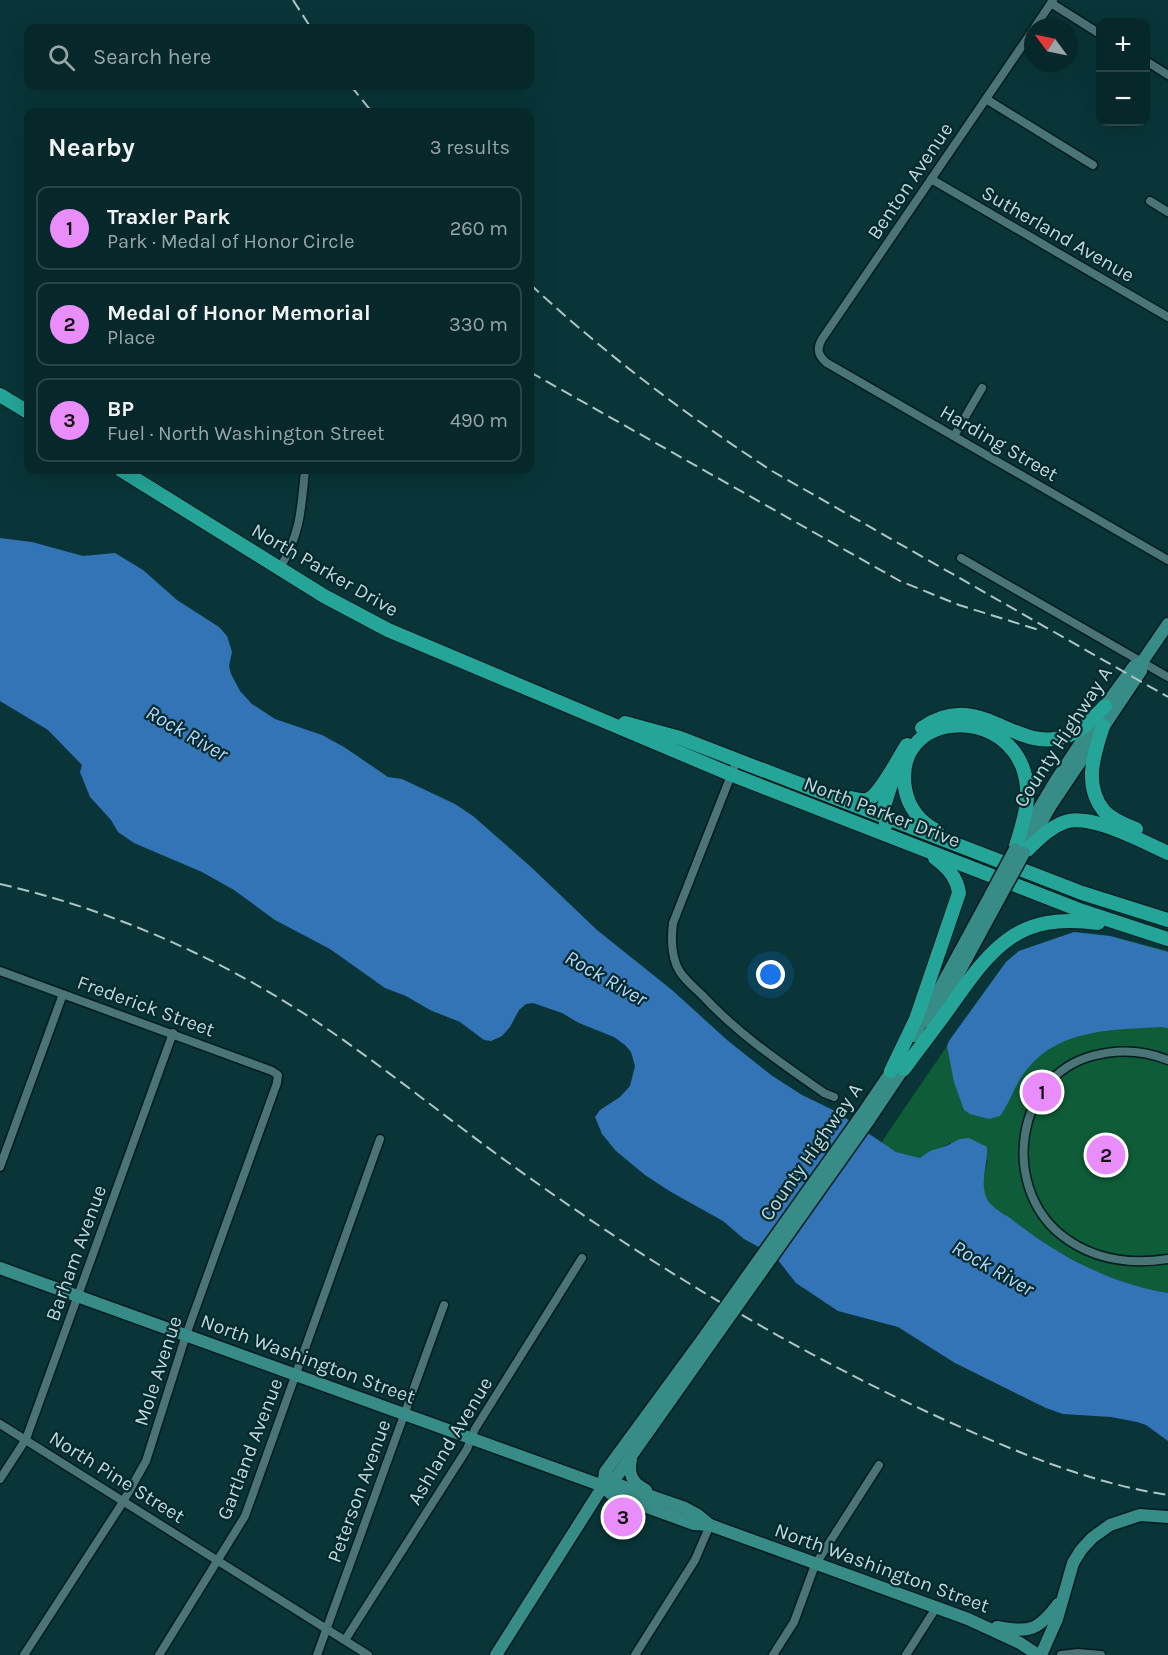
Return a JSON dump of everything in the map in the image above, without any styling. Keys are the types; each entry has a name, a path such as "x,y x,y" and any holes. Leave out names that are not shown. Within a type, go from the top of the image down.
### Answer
{"main road":[{"path":"0,393 23,408"},
{"name":"North Parker Drive","path":"127,474 324,596 372,623 730,774 1082,911 1168,939"},
{"path":"1142,662 1168,624"},
{"name":"County Highway A","path":"707,1340 897,1070 995,897 1056,780 1134,666 1142,662"},
{"name":"County Highway A","path":"1020,851 1141,671 1142,662"},
{"path":"814,790 862,801 869,799 886,780 910,739 918,731 943,716 970,715 985,718 1025,735 1055,739 1076,732 1105,706"},
{"name":"North Parker Drive","path":"585,713 680,738 1082,893 1168,919"},
{"path":"976,851 922,820 909,804 906,795 905,770 913,750 928,735 947,726 967,724 988,730 1005,743 1017,759 1026,779 1027,799 1020,851"},
{"path":"1103,726 1091,765 1091,781 1104,811 1118,821 1168,843"},
{"path":"894,838 884,817 888,791 901,754"},
{"path":"1020,851 1064,822 1083,820 1098,823 1168,853"},
{"path":"897,1070 959,893 953,874 926,851"},
{"path":"897,1070 982,962 1002,943 1017,934 1030,927 1058,920 1134,928"},
{"name":"North Washington Street","path":"0,1268 603,1486 619,1485 669,1502 699,1515 710,1525"},
{"path":"496,1655 603,1486 617,1476 707,1340"},
{"path":"603,1486 605,1472 707,1340"},
{"path":"632,1454 631,1478 642,1488 669,1502"},
{"name":"North Washington Street","path":"603,1486 611,1494 694,1524 710,1525 981,1625 1020,1643 1039,1655"},
{"path":"1039,1655 1057,1619 1073,1563 1092,1538 1110,1525 1140,1515 1168,1516"},
{"path":"981,1625 1014,1630 1032,1629 1049,1617 1063,1598"}],"street":[{"name":"Benton Avenue","path":"1041,18 1052,2"},
{"path":"1052,2 1096,31"},
{"name":"Benton Avenue","path":"819,351 822,339 1024,44"},
{"path":"1150,64 1168,75"},
{"path":"987,99 1093,165"},
{"name":"Sutherland Avenue","path":"931,179 1168,317"},
{"path":"1150,201 1168,212"},
{"name":"Harding Street","path":"819,351 822,359 827,363 1168,560"},
{"path":"954,436 982,388"},
{"path":"280,568 296,537 305,474"},
{"path":"961,558 1168,677"},
{"path":"737,760 673,923 671,939 674,956 680,972 717,1011 763,1050 824,1093 834,1096"},
{"name":"Frederick Street","path":"0,971 173,1033 272,1071 278,1076"},
{"path":"0,1167 63,994"},
{"name":"Barham Avenue","path":"0,1479 26,1439 173,1033"},
{"path":"1168,1060 1150,1054 1122,1050 1101,1053 1068,1065 1058,1072 1042,1090 1029,1116 1023,1141 1027,1177 1032,1193 1059,1233 1074,1244 1107,1259 1125,1262 1168,1260"},
{"name":"Mole Avenue","path":"24,1655 123,1502 146,1461 186,1335 278,1076"},
{"name":"Gartland Avenue","path":"159,1655 245,1516 380,1140"},
{"name":"Ashland Avenue","path":"345,1640 467,1449 475,1429 582,1258"},
{"name":"Peterson Avenue","path":"317,1655 444,1305"},
{"name":"North Pine Street","path":"0,1424 368,1655"},
{"path":"773,1655 794,1622 816,1564 879,1466"},
{"path":"635,1655 695,1560 710,1525"},
{"path":"906,1655 936,1608"},
{"path":"1061,1655 1078,1653 1101,1655"}],"green space":[{"path":"1074,932 1110,936 1168,951 1168,1293 1125,1282 1084,1265 1045,1243 993,1207 986,1200 983,1190 988,1160 950,1143 920,1158 896,1152 881,1143 949,1041 1006,962 1019,951"}],"water":[{"name":"Rock River","path":"0,538 32,542 83,556 115,553 143,570 177,600 219,627 227,636 232,652 229,666 231,674 240,691 252,704 275,719 322,735 388,777 402,779 455,804 473,816 597,930 672,990 727,1040 771,1075 802,1095 835,1111 896,1152 920,1158 930,1151 960,1139 969,1138 987,1147 984,1191 993,1206 1046,1244 1085,1266 1125,1283 1168,1293 1168,1441 1146,1425 1137,1422 1111,1417 1063,1414 1046,1408 955,1363 898,1327 838,1311 796,1283 774,1255 744,1239 723,1221 645,1175 616,1151 602,1134 595,1117 600,1110 620,1097 630,1086 635,1066 631,1052 614,1037 579,1023 562,1013 533,1003 526,1004 519,1010 502,1036 491,1041 484,1040 460,1022 385,988 330,949 275,920 234,890 202,872 134,843 118,832 111,820 90,797 80,772 82,765 48,730 0,701"},
{"path":"1074,932 1110,936 1168,952 1168,1028 1107,1031 1072,1038 1041,1055 1028,1068 1000,1116 989,1119 970,1114 964,1110 954,1082 947,1046 949,1041 1006,962 1019,951"}],"railway":[{"path":"293,0 308,24"},
{"path":"354,90 369,108"},
{"path":"534,288 587,335 647,383 772,471 1168,697"},
{"path":"534,374 900,581 959,605 1039,630"},
{"path":"0,884 124,922 204,957 242,977 344,1040 501,1157 628,1245 731,1309 837,1368 947,1421 1055,1466 1111,1483 1168,1495"}],"place":[{"name":"Traxler Park","path":"1042,1092"},
{"name":"Medal of Honor Memorial","path":"1106,1155"},
{"name":"BP","path":"623,1517"}]}
